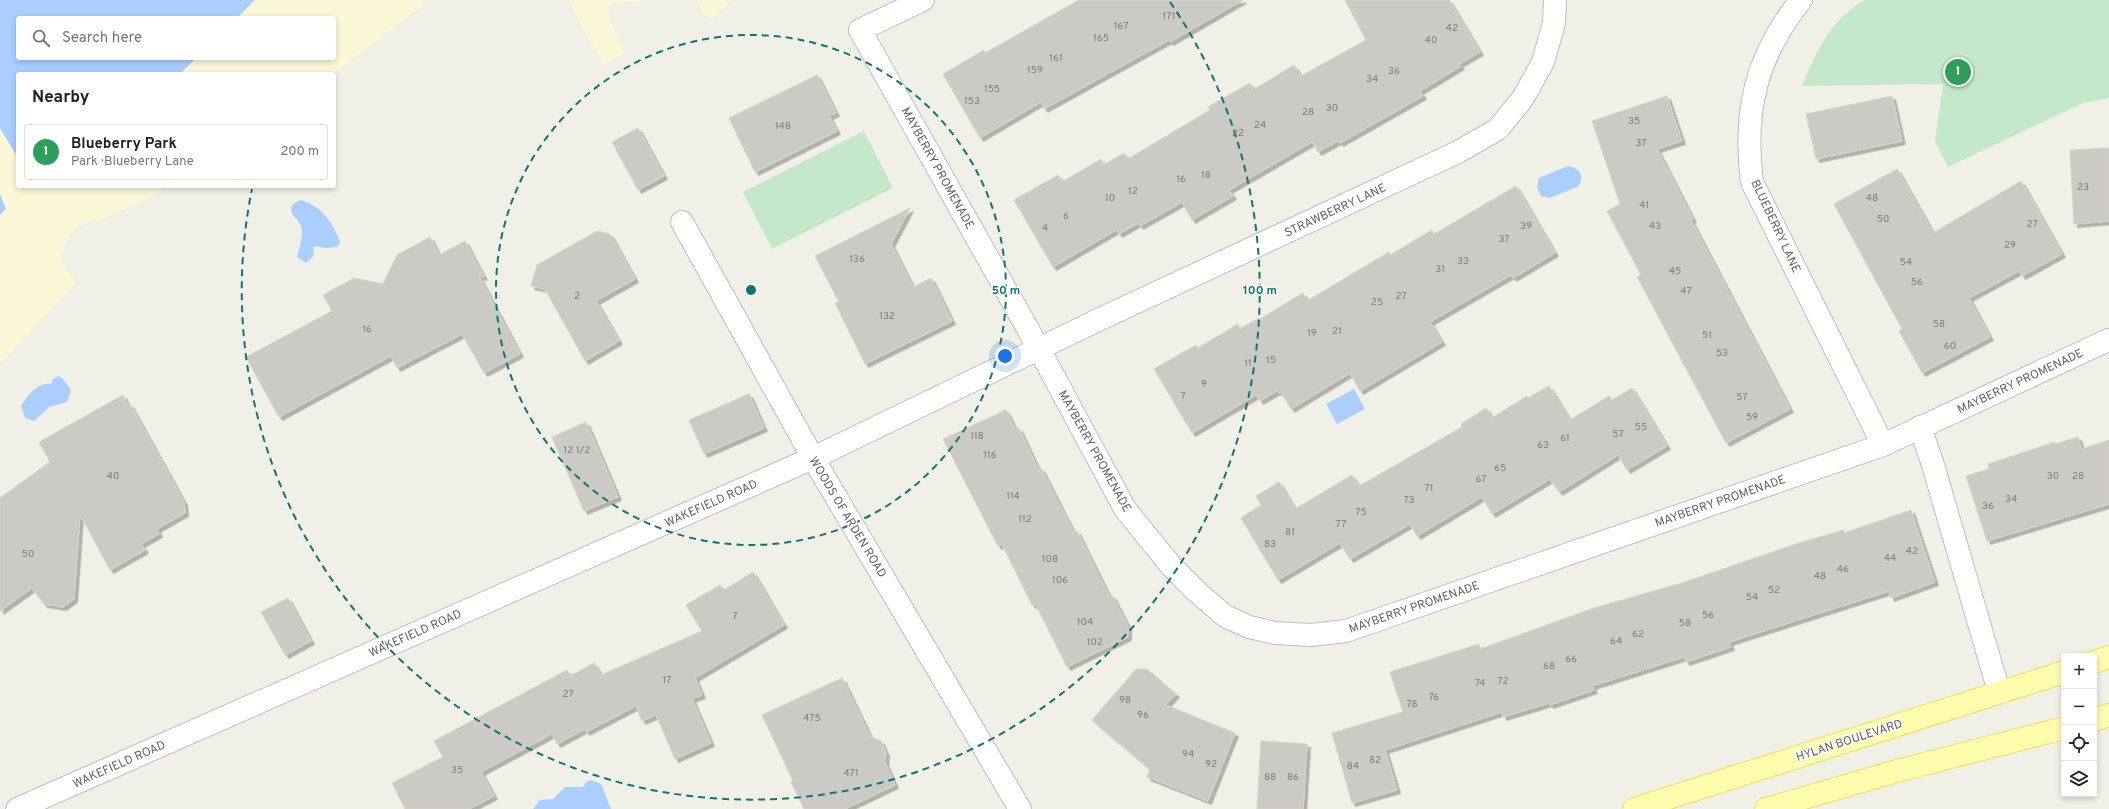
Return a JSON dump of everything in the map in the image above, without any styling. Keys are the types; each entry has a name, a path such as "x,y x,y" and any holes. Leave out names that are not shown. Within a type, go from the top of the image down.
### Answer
{"main road":[{"path":"2097,661 2109,657"},
{"name":"HYLAN BOULEVARD","path":"1634,809 2061,673"},
{"path":"2097,719 2109,715"},
{"path":"1766,809 1890,773 2061,729"}],"street":[{"name":"MAYBERRY PROMENADE","path":"923,0 860,30 1039,349 1125,509 1172,567 1197,592 1225,616 1249,627 1275,633 1310,635 1346,631 1883,445 2108,340"},
{"name":"STRAWBERRY LANE","path":"813,458 1039,349 1458,152 1498,129 1524,98 1543,62 1554,23 1555,0"},
{"name":"BLUEBERRY LANE","path":"1801,0 1783,23 1761,68 1752,105 1748,151 1752,182 1883,445"},
{"name":"WOODS OF ARDEN ROAD","path":"682,222 813,458 1020,809"},
{"path":"1920,427 1933,465 1999,692"},
{"name":"WAKEFIELD ROAD","path":"17,809 813,458"}],"green space":[{"path":"1865,0 2109,0 2109,98 2083,103 1948,167 1935,141 1943,84 1802,86 1819,49 1834,26 1853,7"},
{"path":"864,131 893,188 772,249 743,192"}],"sand":[{"path":"255,0 423,0 422,6 335,72 182,72 194,60 336,60 336,16 239,16"},
{"path":"569,0 651,0 611,4 607,13 625,52 604,64 586,35"},
{"path":"697,0 732,0 712,18 704,15"},
{"path":"0,128 16,155 16,188 165,188 153,196 128,208 104,218 82,224 72,232 59,258 76,283 0,364 0,215 6,209 0,194"}],"water":[{"path":"0,0 255,0 239,16 16,16 16,60 194,60 182,72 16,72 16,155 0,128"},
{"path":"1568,166 1575,168 1580,173 1581,179 1579,186 1550,198 1541,196 1537,187 1539,178"},
{"path":"0,194 6,209 0,215"},
{"path":"300,200 314,206 326,216 338,236 340,243 337,247 326,248 314,246 313,256 306,263 297,257 301,242 302,230 291,209 292,205"},
{"path":"58,376 62,378 71,390 67,402 49,407 34,421 25,418 21,406 27,398 38,387 52,384 52,380"},
{"path":"1354,389 1365,409 1337,424 1326,404"},
{"path":"591,780 601,784 611,809 533,809 540,800 553,799 565,787 583,787 586,782"}],"building":[{"path":"1079,0 1243,0 1170,42 1169,40 1044,109 1041,102 980,138 943,74 984,50 985,53"},
{"path":"1345,0 1449,0 1480,52 1459,64 1461,66 1420,91 1423,96 1340,143 1338,141 1318,152 1312,142 1229,190 1233,196 1192,220 1182,202 1140,226 1138,223 1119,234 1116,230 1053,267 1014,200 1058,175 1062,182 1101,159 1104,165 1124,153 1128,159 1210,110 1208,107 1250,83 1253,90 1294,65 1301,76 1366,40"},
{"path":"817,75 836,113 829,116 837,131 755,172 729,118"},
{"path":"1667,96 1682,141 1657,149 1693,219 1691,220 1790,409 1726,443 1637,277 1641,275 1607,211 1620,204 1592,121"},
{"path":"1892,96 1902,141 1816,159 1806,114"},
{"path":"638,128 664,176 638,190 612,142"},
{"path":"2109,148 2109,221 2074,224 2070,150"},
{"path":"1897,169 1933,233 2021,181 2062,254 2022,276 2019,271 1969,298 1990,337 1922,373 1899,331 1902,329 1834,204"},
{"path":"1516,186 1555,253 1513,278 1511,275 1430,322 1442,342 1360,391 1350,373 1291,409 1281,392 1279,393 1277,391 1260,401 1256,395 1192,433 1154,369 1196,345 1198,348 1238,324 1240,329 1259,318 1260,319 1303,293 1307,301 1389,252 1390,255 1432,230 1434,234"},
{"path":"910,208 891,244 913,287 931,278 952,321 865,364 835,303 839,302 815,256"},
{"path":"597,231 610,234 635,279 596,301 619,341 585,361 545,289 531,286 537,265"},
{"path":"430,237 439,255 465,241 484,277 479,276 520,354 484,373 462,334 397,368 391,356 279,417 246,357 332,311 323,295 354,278 383,284 397,255"},
{"path":"1549,386 1570,420 1609,396 1612,400 1632,388 1667,446 1627,470 1618,455 1559,492 1550,479 1492,514 1482,497 1417,536 1410,524 1350,559 1340,543 1278,580 1241,518 1261,505 1256,496 1279,482 1295,509 1352,475 1359,486 1462,427 1461,424 1486,408 1492,418 1527,396 1528,398"},
{"path":"749,394 764,428 704,454 689,420"},
{"path":"123,395 128,405 130,404 184,502 185,513 157,529 159,534 141,544 145,550 110,570 80,514 74,599 63,607 44,604 32,588 0,611 0,498 50,462 39,442"},
{"path":"1006,410 1015,429 1019,428 1038,469 1041,468 1074,533 1077,531 1109,596 1112,595 1128,626 1128,637 1067,667 1035,603 1032,605 1002,544 998,546 943,439"},
{"path":"586,422 618,497 584,511 552,437"},
{"path":"2078,437 2082,449 2109,440 2109,504 1987,541 1966,476 1989,469 1988,464 2055,442 2055,444"},
{"path":"1911,510 1935,582 1891,598 1889,591 1729,642 1731,647 1686,662 1684,657 1592,686 1594,690 1550,705 1549,703 1503,717 1502,712 1385,750 1397,790 1352,803 1332,733 1403,712 1390,672 1479,644 1480,649 1594,608 1685,582 1796,544 1843,530 1844,533"},
{"path":"753,572 784,625 695,678 702,695 692,699 711,743 675,759 656,715 642,721 636,706 586,732 585,729 557,744 552,734 481,772 494,796 469,809 405,809 392,783 443,757 434,741 567,670 570,676 594,663 601,675 702,631 686,605 720,585 724,590"},
{"path":"288,598 311,641 285,655 261,612"},
{"path":"1136,669 1147,669 1176,694 1166,705 1235,733 1208,801 1147,777 1150,769 1092,720"},
{"path":"842,678 870,736 881,741 886,753 885,762 895,785 845,809 804,809 791,782 793,781 762,715"},
{"path":"1261,741 1307,744 1303,809 1257,809"}],"place":[{"name":"Blueberry Park","path":"1958,72"}]}
